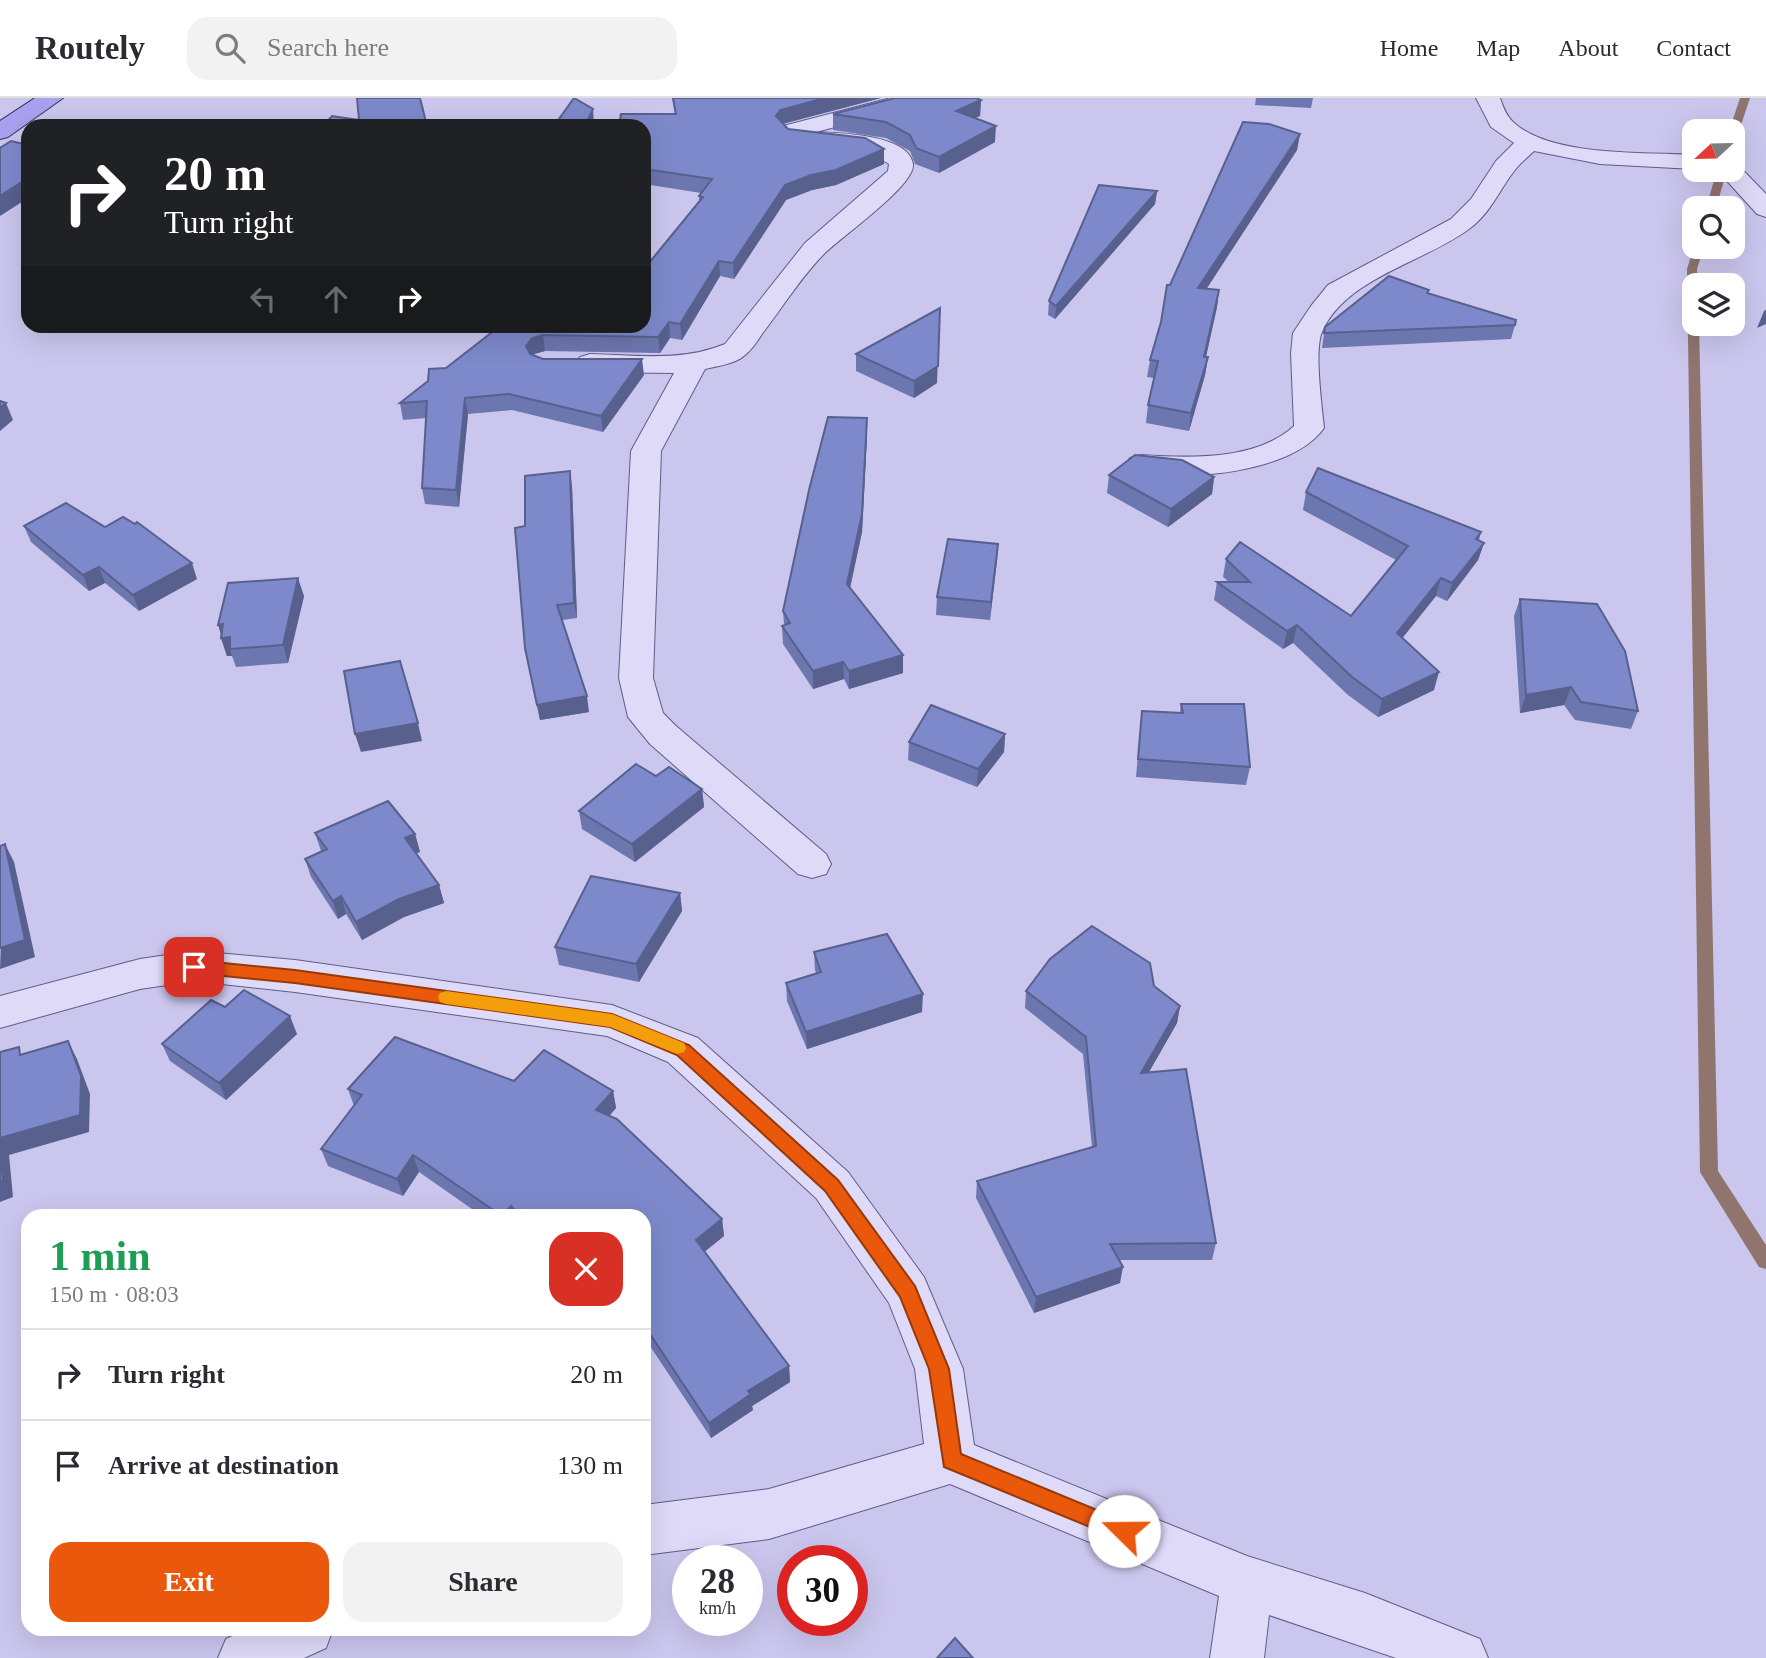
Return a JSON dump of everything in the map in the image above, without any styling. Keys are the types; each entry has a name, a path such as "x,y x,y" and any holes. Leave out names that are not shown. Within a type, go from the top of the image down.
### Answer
{"main road":[{"path":"0,132 51,98"}],"street":[{"path":"569,363 693,365 716,360 735,350 814,249 889,185 900,172 901,162 872,142 857,139 800,138 791,131 918,98"},
{"path":"1488,98 1492,113 1510,132 1529,142 1567,151 1682,161"},
{"path":"1129,462 1175,466 1213,463 1287,447 1310,428 1305,354 1307,333 1338,291 1460,224 1481,204 1505,166 1529,142"},
{"path":"1740,182 1766,209"},
{"path":"693,365 646,451 636,645 636,678 640,700 646,717 663,735 812,864"},
{"path":"0,1012 140,974 194,967 295,976 612,1021 683,1050 832,1185 908,1292 939,1369 951,1460"},
{"path":"651,1529 769,1514 951,1460 1247,1582 1365,1619 1461,1658"},
{"path":"1237,1658 1247,1582"},
{"path":"245,1658 292,1636"}],"building":[{"path":"357,98 420,98 425,119 359,119"},
{"path":"574,98 593,109 588,119 559,119"},
{"path":"673,98 825,98 780,110 776,116 788,129 865,138 884,149 836,170 811,175 785,185 733,263 719,261 680,324 669,322 658,337 543,335 532,338 526,346 530,354 543,359 642,359 601,416 509,394 465,398 456,490 422,488 427,401 400,403 428,381 429,369 446,368 491,333 651,333 651,260 703,197 699,196 712,179 651,170 651,119 620,119 621,114 676,114"},
{"path":"895,98 976,98 981,100 956,111 996,126 939,157 916,148 910,135 886,122 833,114"},
{"path":"332,116 352,119 329,119"},
{"path":"1243,122 1269,124 1300,134 1198,288 1219,290 1204,357 1208,357 1191,413 1148,405 1158,361 1150,360 1161,322 1167,285 1170,285"},
{"path":"11,141 21,143 21,182 0,196 0,148"},
{"path":"1099,185 1157,191 1056,306 1049,301"},
{"path":"1389,276 1429,290 1427,293 1516,320 1515,325 1324,333 1325,327"},
{"path":"940,308 938,366 914,381 856,354"},
{"path":"828,417 867,418 862,514 847,584 903,655 849,671 843,662 813,671 782,626 790,623 783,611"},
{"path":"1135,455 1182,460 1214,477 1171,509 1109,475"},
{"path":"1318,468 1481,532 1476,539 1484,543 1452,583 1441,578 1397,633 1439,672 1382,699 1352,677 1297,625 1287,631 1217,582 1250,582 1226,559 1240,542 1351,616 1408,546 1306,492"},
{"path":"570,471 574,603 557,605 587,696 537,705 525,648 515,528 525,526 525,476"},
{"path":"66,503 105,527 123,517 135,524 137,522 192,563 133,595 99,567 83,575 24,526"},
{"path":"948,539 998,544 991,602 937,597"},
{"path":"298,578 283,645 230,649 230,637 221,638 223,624 218,625 228,583"},
{"path":"1520,599 1597,604 1625,651 1638,711 1581,702 1571,687 1526,695"},
{"path":"400,661 418,723 355,734 344,671"},
{"path":"1181,704 1244,704 1250,767 1138,759 1142,711 1183,713"},
{"path":"931,705 1005,734 978,769 909,742"},
{"path":"636,764 656,776 669,767 702,789 632,844 579,811"},
{"path":"388,801 415,834 405,838 439,885 399,899 356,922 341,896 333,901 305,859 327,849 315,833"},
{"path":"5,844 25,940 0,948 0,846"},
{"path":"591,876 680,893 636,964 555,947"},
{"path":"1092,926 1150,963 1154,986 1180,1006 1141,1073 1186,1069 1216,1243 1110,1244 1123,1267 1036,1297 977,1181 1096,1146 1086,1037 1026,991 1050,959"},
{"path":"887,934 923,994 806,1032 786,983 821,972 814,952"},
{"path":"244,990 290,1016 219,1083 162,1044 211,1000 225,1007"},
{"path":"395,1037 514,1081 544,1050 613,1091 596,1110 617,1119 722,1219 696,1240 789,1366 748,1391 751,1394 709,1423 651,1336 651,1209 514,1209 511,1206 508,1209 492,1209 413,1155 397,1179 321,1149 362,1095 348,1089"},
{"path":"68,1041 81,1076 80,1115 0,1138 0,1052 19,1047 20,1055"},
{"path":"0,1153 3,1181 0,1181"},
{"path":"955,1638 973,1658 937,1658"}],"waterway":[{"path":"1738,119 1745,98"},
{"path":"1714,196 1719,182"},
{"path":"1695,259 1692,269 1709,1172 1766,1261"}],"slow traffic":[{"path":"446,997 612,1021 677,1048"}],"route":[{"path":"194,967 295,976 612,1021 683,1050 832,1185 908,1292 939,1369 951,1460 1124,1531"}]}
